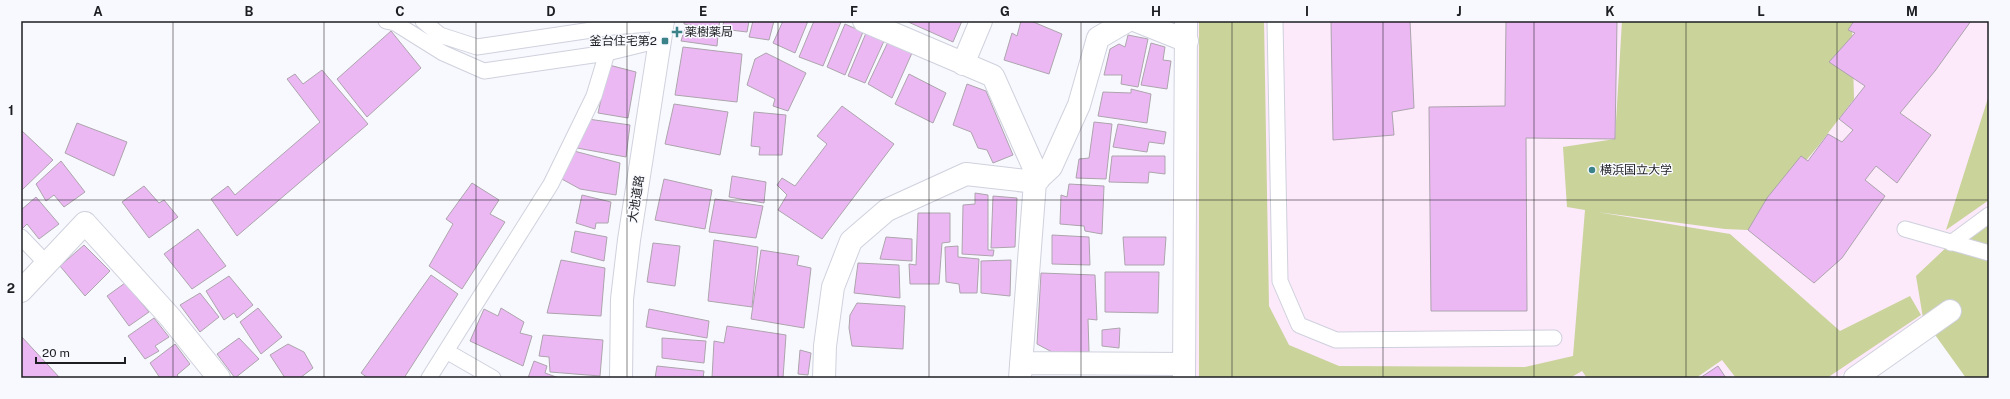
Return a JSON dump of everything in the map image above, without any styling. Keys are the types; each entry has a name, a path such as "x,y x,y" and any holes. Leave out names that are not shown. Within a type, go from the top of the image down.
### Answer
{"street":[{"path":"864,21 993,76 1037,181 1021,371 1184,371 1187,31 1137,21"},
{"path":"963,64 981,21"},
{"path":"1037,181 1051,167 1079,105 1098,38 1127,21"},
{"name":"大池道路","path":"622,378 622,299 662,28"},
{"path":"824,378 825,346 833,287 851,241 887,210 966,174 1037,181"},
{"path":"21,290 85,223 170,317 219,378"},
{"path":"1855,378 1950,311"}],"lane":[{"path":"386,21 395,23 442,53 484,71 608,53 662,28"},
{"path":"423,21 440,35 477,47 612,27 662,28"},
{"path":"1275,21 1280,281 1299,325 1336,340 1554,338"},
{"path":"429,378 551,184 594,96 608,53"},
{"path":"1951,242 1989,215"},
{"path":"1905,229 1989,253"},
{"path":"21,237 47,264"},
{"path":"446,351 493,378"}],"shaded area":[{"name":"横浜国立大学","path":"1194,21 1989,21 1989,378 1966,378 1923,318 1837,378 1195,378"}],"green space":[{"path":"1199,21 1264,21 1269,306 1289,345 1339,366 1525,367 1573,356 1585,210 1567,207 1563,147 1615,139 1622,21 1855,21 1852,25 1854,99 1819,145 1748,230 1725,229 1597,212 1730,234 1840,331 1910,296 1921,315 1827,378 1736,378 1722,360 1696,378 1587,378 1582,371 1570,378 1199,378"},
{"path":"1989,95 1989,200 1946,230"},
{"path":"1989,215 1989,378 1966,378 1923,318 1916,276 1951,243"}],"building":[{"path":"684,21 720,21 718,30 684,24"},
{"path":"724,21 749,21 747,32 722,29"},
{"path":"753,21 774,21 769,40 749,37"},
{"path":"783,21 808,21 795,53 773,43"},
{"path":"814,21 841,22 823,66 799,57"},
{"path":"906,21 962,21 953,42"},
{"path":"1021,21 1031,21 1062,34 1049,74 1004,60 1012,33 1017,36"},
{"path":"1331,21 1410,21 1414,108 1392,112 1394,135 1333,140"},
{"path":"1506,21 1617,21 1615,139 1526,138 1527,311 1431,311 1429,107 1505,106"},
{"path":"1854,21 1971,21 1935,71 1900,113 1931,135 1897,183 1876,166 1865,180 1885,196 1842,258 1814,283 1748,230 1767,198 1801,156 1808,161 1828,134 1842,142 1853,130 1839,119 1865,86 1829,62 1855,33 1848,30"},
{"path":"845,24 863,32 845,75 827,67"},
{"path":"685,28 718,35 717,46 681,41"},
{"path":"391,31 421,68 367,117 337,79"},
{"path":"866,33 884,41 865,83 848,76"},
{"path":"1128,35 1148,39 1138,87 1121,84 1122,75 1104,75 1110,49 1119,44 1125,47"},
{"path":"888,42 912,53 892,98 868,84"},
{"path":"1151,43 1165,47 1163,60 1171,61 1167,89 1141,85"},
{"path":"683,47 742,54 737,102 675,95"},
{"path":"766,53 806,73 788,111 773,106 775,99 747,85 755,59"},
{"path":"609,65 636,72 628,118 598,113"},
{"path":"322,70 368,124 237,236 211,199 228,186 235,195 320,122 287,79 295,74 303,84"},
{"path":"909,74 946,93 933,123 895,104"},
{"path":"967,84 986,91 1013,155 993,163 987,150 978,148 971,132 953,125"},
{"path":"1131,89 1151,94 1147,123 1098,116 1103,92 1131,93"},
{"path":"674,104 728,112 720,155 665,144"},
{"path":"842,106 894,144 822,239 778,210 787,195 777,185 782,178 795,186 827,144 817,136"},
{"path":"754,112 786,115 782,155 759,155 760,147 751,146"},
{"path":"588,119 630,125 626,157 577,148"},
{"path":"1094,122 1112,124 1106,179 1076,178 1079,159 1089,158"},
{"path":"77,123 127,142 114,176 65,153"},
{"path":"1118,124 1166,132 1164,144 1149,142 1147,152 1113,147"},
{"path":"21,130 53,160 22,190 21,188"},
{"path":"574,151 620,163 616,195 580,189 560,178"},
{"path":"1112,156 1165,156 1165,174 1149,172 1148,183 1109,182"},
{"path":"61,161 85,192 64,207 54,195 46,201 36,184"},
{"path":"732,176 766,182 764,203 729,197"},
{"path":"664,179 712,190 705,229 655,220"},
{"path":"472,183 499,200 490,214 505,222 462,289 429,266 453,224 446,219"},
{"path":"1069,184 1104,186 1102,234 1085,231 1084,226 1060,224 1061,195 1067,197"},
{"path":"144,186 159,203 164,200 178,217 149,238 122,202"},
{"path":"975,193 988,195 988,250 994,250 993,256 962,254 963,205 975,204"},
{"path":"582,195 611,202 608,223 596,223 595,229 576,223"},
{"path":"993,196 1017,198 1015,247 991,248"},
{"path":"36,197 59,224 39,239 27,224 21,230 21,210"},
{"path":"715,199 763,206 756,238 709,232"},
{"path":"918,213 950,213 950,242 942,243 939,284 910,284 909,264 916,265"},
{"path":"198,229 226,266 192,289 164,254"},
{"path":"575,231 607,237 604,261 571,252"},
{"path":"1052,235 1089,237 1090,265 1052,264"},
{"path":"886,237 912,239 912,261 880,259"},
{"path":"1123,237 1166,237 1164,265 1125,265"},
{"path":"714,240 758,247 752,307 708,301"},
{"path":"653,243 680,246 675,286 647,282"},
{"path":"84,245 110,271 85,296 60,266"},
{"path":"958,246 958,257 979,259 977,293 960,293 959,284 946,282 945,247"},
{"path":"761,250 799,256 797,265 811,268 804,328 751,319"},
{"path":"561,260 605,268 601,316 547,313"},
{"path":"1011,260 1010,296 981,293 981,261"},
{"path":"858,263 899,265 900,298 854,293"},
{"path":"1105,272 1159,272 1158,313 1105,312"},
{"path":"1041,273 1095,275 1097,320 1088,319 1089,352 1052,352 1037,344"},
{"path":"431,275 458,294 404,378 368,378 361,373"},
{"path":"229,276 253,305 237,318 234,313 224,320 206,291"},
{"path":"125,283 149,312 129,326 107,296"},
{"path":"200,293 219,317 200,332 180,305"},
{"path":"857,303 905,306 903,349 852,346 849,328 850,315"},
{"path":"258,308 282,337 261,354 240,322"},
{"path":"501,308 524,322 520,333 532,336 523,366 470,341 484,309 498,316"},
{"path":"649,309 709,321 707,338 646,327"},
{"path":"154,318 169,337 155,346 159,351 145,359 128,336"},
{"path":"727,326 786,335 783,378 712,378 714,341 724,343"},
{"path":"1120,328 1119,348 1102,346 1102,330"},
{"path":"543,335 603,340 600,376 550,372 549,357 539,356"},
{"path":"21,336 60,378 21,378"},
{"path":"239,338 259,359 235,378 217,354"},
{"path":"662,338 706,341 704,363 662,358"},
{"path":"175,344 190,364 177,375 180,378 160,378 150,363"},
{"path":"288,344 304,352 313,368 300,378 285,378 270,355"},
{"path":"800,350 811,353 808,375 798,374"},
{"path":"534,361 547,366 545,373 559,378 528,378"},
{"path":"657,366 704,371 703,378 655,378"},
{"path":"1718,366 1726,378 1700,378"}],"place":[{"name":"薬樹薬局","path":"677,32"},
{"name":"釜台住宅第2","path":"665,41"},
{"name":"横浜国立大学","path":"1592,170"}]}
